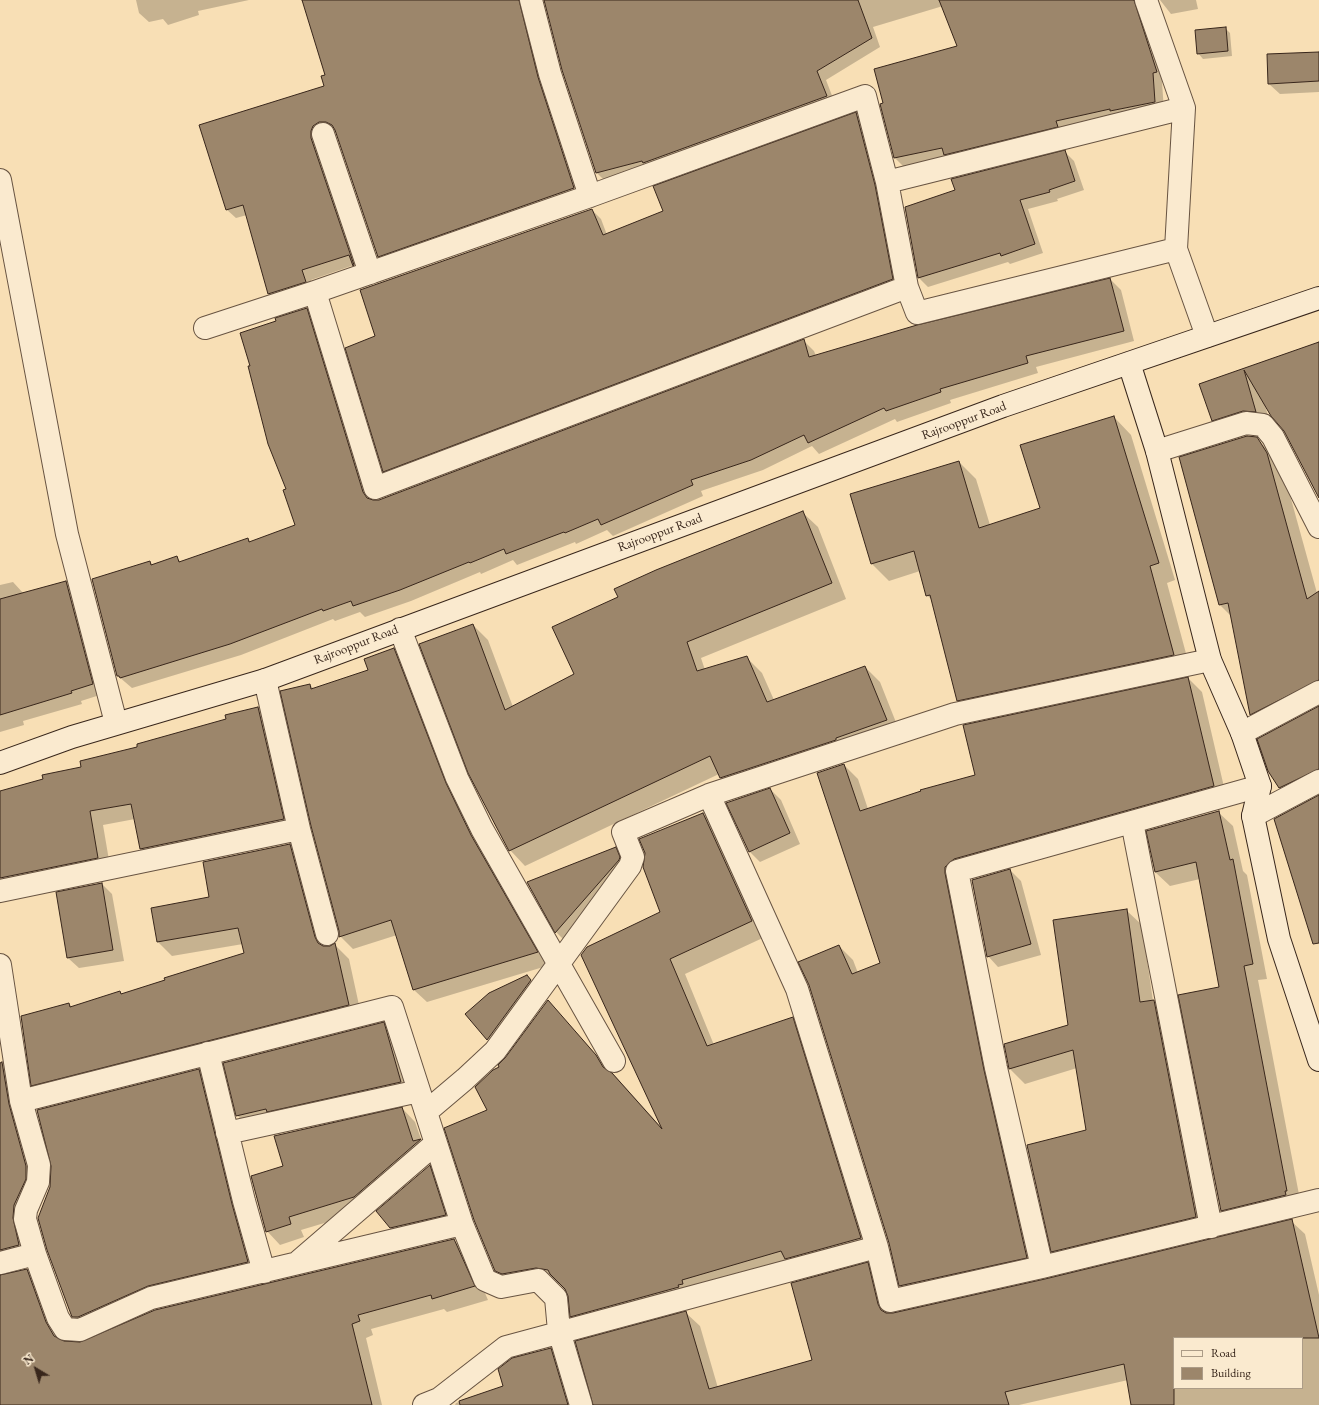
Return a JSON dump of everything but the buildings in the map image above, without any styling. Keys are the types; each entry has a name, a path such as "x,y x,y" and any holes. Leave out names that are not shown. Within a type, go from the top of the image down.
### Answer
{"street":[{"path":"531,0 550,74 590,196"},
{"path":"1146,0 1184,108 1176,249 1207,336"},
{"path":"205,328 315,292 590,196 865,96 887,182 907,287 916,313 1176,249"},
{"path":"887,182 1184,108"},
{"path":"323,134 370,273"},
{"path":"0,180 67,534 116,723"},
{"path":"315,292 375,488 907,287"},
{"name":"Rajrooppur Road","path":"0,763 116,723 265,680 1002,406 1319,298"},
{"path":"1129,363 1157,451 1210,660 1242,733 1260,786 1253,816 1279,939 1319,1060"},
{"path":"1157,451 1246,423 1263,425 1273,437 1319,527"},
{"path":"400,629 457,778 482,829 614,1061"},
{"path":"426,1112 495,1051 630,866 633,857 623,832 709,795 955,714 1210,660"},
{"path":"265,680 299,829 327,934"},
{"path":"1242,733 1319,692"},
{"path":"1253,816 1319,781"},
{"path":"1042,1267 996,1068 957,871 1260,786"},
{"path":"709,795 797,989 876,1247 890,1301 1042,1267 1319,1200"},
{"path":"1132,822 1211,1227"},
{"path":"0,891 299,829"},
{"path":"0,965 22,1101 39,1165 38,1182 26,1210 25,1219 35,1254 58,1318 65,1329 80,1330 151,1298 462,1224"},
{"path":"22,1101 392,1007 462,1224 485,1280 500,1287 538,1280 556,1298 558,1331 581,1405"},
{"path":"208,1053 244,1201 264,1272"},
{"path":"228,1133 419,1091"},
{"path":"296,1264 436,1142"},
{"path":"424,1405 439,1399 506,1347 558,1331 876,1247"},
{"path":"0,1263 35,1254"}]}
